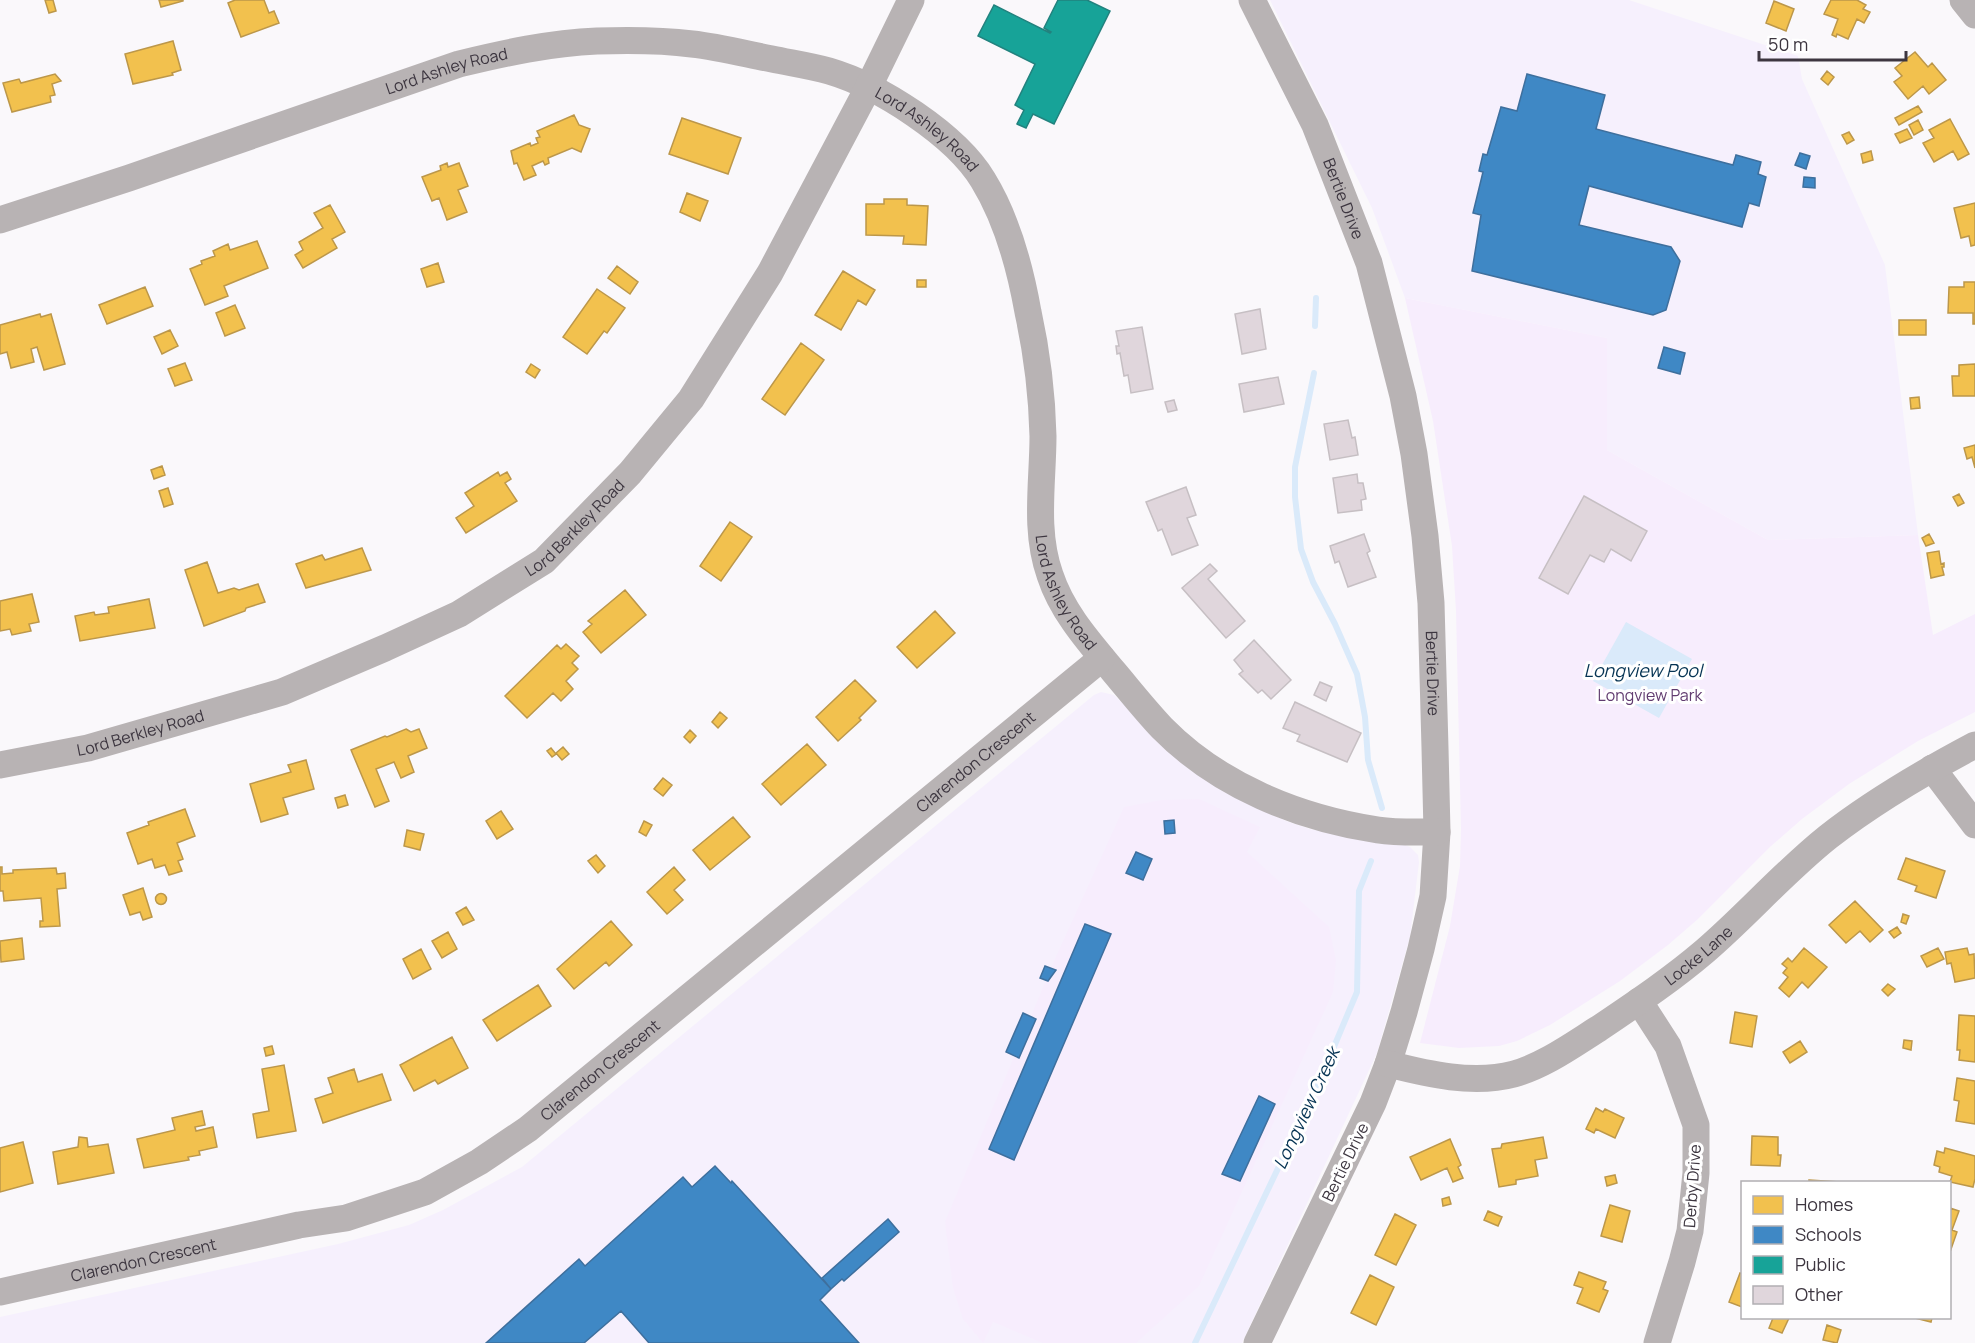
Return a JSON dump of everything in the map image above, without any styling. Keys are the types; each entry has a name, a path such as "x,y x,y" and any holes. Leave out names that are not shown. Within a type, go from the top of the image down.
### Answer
{"street":[{"name":"Lord Berkley Road","path":"0,765 87,748 282,693 459,614 544,561 630,473 692,399 770,273 868,88 911,0"},
{"name":"Bertie Drive","path":"1252,0 1315,125 1369,263 1403,396 1414,454 1431,603 1437,832 1433,896 1421,950 1388,1064 1368,1114 1257,1343"},
{"path":"1963,0 1975,15"},
{"name":"Lord Ashley Road","path":"0,220 459,64 499,54 595,41 644,40 693,44 830,71 910,111 950,141 982,178 1004,222 1028,309 1042,405 1043,467 1040,512 1042,546 1058,596 1102,658 1164,730 1198,758 1250,791 1312,816 1342,823 1382,831 1437,832"},
{"name":"Clarendon Crescent","path":"0,1292 299,1225 346,1218 424,1192 479,1162 528,1129 610,1063 1102,658"},
{"name":"Locke Lane","path":"1388,1064 1440,1076 1480,1078 1512,1074 1544,1062 1674,977 1828,837 1868,808 1932,768 1975,745"},
{"path":"1932,768 1975,825"},
{"name":"Derby Drive","path":"1639,1001 1668,1046 1696,1125 1696,1173 1690,1231 1657,1343"}],"shaded area":[{"path":"1270,0 1629,0 1798,56 1802,79 1885,265 1918,535 1768,540 1607,450 1607,338 1405,298 1372,208"},
{"path":"1101,692 1114,695 1185,764 1226,793 1286,821 1310,829 1380,844 1403,844 1418,855 1410,937 1377,1053 1242,1343 0,1343 0,1317 338,1244 409,1225 443,1210 522,1167 1094,695"}],"green space":[{"name":"Longview Park","path":"1405,298 1607,338 1607,450 1768,540 1918,535 1933,635 1975,614 1975,712 1918,741 1849,784 1802,819 1771,846 1698,919 1620,981 1550,1025 1517,1041 1499,1046 1459,1048 1420,1043 1450,926 1460,866 1461,829 1456,611 1452,546 1433,421"},
{"path":"1199,799 1260,827 1247,852 1329,927 1336,960 1333,992 1199,1286 1136,1343 1043,1343 993,1322 983,1343 963,1319 953,1288 945,1222 1054,961 1124,807 1162,800"}],"water":[{"name":"Longview Pool","path":"1626,622 1692,659 1659,718 1593,681"}],"building: Homes":[{"path":"45,0 53,0 56,11 49,13"},
{"path":"159,0 183,0 183,1 161,7"},
{"path":"235,0 264,0 269,13 274,11 279,23 241,37 228,3"},
{"path":"1831,0 1857,0 1866,5 1863,9 1870,12 1864,23 1857,19 1848,39 1837,34 1836,37 1832,35 1838,19 1824,14"},
{"path":"1774,1 1794,9 1786,31 1766,23"},
{"path":"173,41 181,70 172,73 173,75 133,84 125,54"},
{"path":"1915,52 1928,67 1932,63 1946,80 1929,94 1923,86 1908,99 1894,82 1902,76 1895,68"},
{"path":"1827,71 1834,77 1828,85 1821,79"},
{"path":"55,74 61,81 52,84 55,95 50,96 51,102 12,112 3,83 19,79 21,83"},
{"path":"1918,106 1922,112 1899,125 1895,118"},
{"path":"574,115 579,125 590,129 581,152 572,148 548,158 549,163 545,165 543,161 532,166 536,175 524,180 517,163 514,164 511,151 530,143 531,146 538,143 536,138 540,137 537,131"},
{"path":"682,118 741,138 728,174 669,154"},
{"path":"1950,119 1969,154 1958,160 1953,151 1934,162 1923,143 1934,138 1929,130"},
{"path":"1918,120 1923,130 1914,135 1909,125"},
{"path":"1907,129 1912,138 1900,143 1895,134"},
{"path":"1849,132 1854,140 1847,144 1842,135"},
{"path":"1871,151 1873,160 1863,163 1861,154"},
{"path":"447,163 448,167 459,163 468,186 458,190 467,212 447,220 439,198 432,201 422,177 441,170 440,166"},
{"path":"687,193 708,201 700,221 680,212"},
{"path":"884,199 907,199 907,205 928,206 926,245 903,244 904,236 866,235 866,204 884,204"},
{"path":"1975,203 1975,245 1971,246 1969,236 1961,238 1954,208"},
{"path":"330,205 345,232 332,239 337,248 303,268 295,255 303,250 299,242 323,228 314,213"},
{"path":"257,241 268,268 224,286 228,296 205,305 190,269 202,264 201,261 215,256 213,251 228,244 230,250"},
{"path":"438,263 444,282 427,287 421,269"},
{"path":"617,266 638,282 630,294 608,278"},
{"path":"843,271 875,290 866,305 858,300 841,330 815,315"},
{"path":"917,280 926,280 926,287 917,287"},
{"path":"1964,282 1975,282 1975,324 1973,324 1973,313 1948,313 1949,287 1964,287"},
{"path":"145,287 153,306 107,324 99,305"},
{"path":"597,289 625,308 607,333 604,331 587,354 563,337"},
{"path":"235,305 245,328 225,336 216,313"},
{"path":"40,314 41,317 51,314 65,364 44,370 37,347 31,349 34,362 11,368 7,352 0,354 0,325"},
{"path":"1899,320 1926,320 1926,335 1899,335"},
{"path":"170,330 178,346 162,354 154,337"},
{"path":"801,343 824,360 785,415 762,399"},
{"path":"185,363 192,380 175,386 168,369"},
{"path":"531,364 540,370 535,378 526,372"},
{"path":"1975,364 1975,396 1953,396 1952,376 1959,376 1959,365"},
{"path":"1919,397 1920,408 1911,409 1910,398"},
{"path":"1975,445 1975,468 1972,457 1967,459 1964,448"},
{"path":"162,466 165,475 154,479 151,470"},
{"path":"498,472 500,476 507,472 511,479 505,483 517,501 466,533 456,518 474,506 465,493"},
{"path":"168,488 173,504 164,507 159,491"},
{"path":"1959,494 1964,503 1958,506 1953,497"},
{"path":"730,522 752,537 721,581 700,566"},
{"path":"1929,534 1934,543 1926,546 1922,538"},
{"path":"362,548 371,570 306,588 296,564 322,555 325,560"},
{"path":"1939,551 1941,564 1944,563 1942,567 1944,575 1931,578 1927,553"},
{"path":"207,562 218,593 258,584 265,602 204,626 185,570"},
{"path":"625,590 646,615 601,653 583,632 592,624 588,621"},
{"path":"32,594 39,622 29,624 31,631 12,635 10,629 0,631 0,601"},
{"path":"149,599 155,628 80,641 75,616 94,612 95,615 109,613 108,607"},
{"path":"935,611 955,633 917,668 897,647"},
{"path":"566,644 579,656 572,663 578,669 566,681 573,689 561,701 553,693 527,718 505,696 557,645 561,649"},
{"path":"855,680 876,701 859,718 861,720 838,741 816,717"},
{"path":"720,712 727,718 718,728 712,722"},
{"path":"406,729 411,732 419,729 427,748 408,756 414,772 401,778 394,762 376,769 389,801 375,807 351,750"},
{"path":"690,730 696,736 690,743 684,737"},
{"path":"807,744 826,765 781,805 762,784"},
{"path":"563,747 569,754 562,760 556,753"},
{"path":"551,748 556,754 552,757 547,751"},
{"path":"306,760 314,789 283,798 288,814 261,822 250,784 291,772 288,765"},
{"path":"663,778 672,785 663,796 654,789"},
{"path":"345,795 348,805 338,808 335,798"},
{"path":"185,809 195,836 177,843 183,859 178,861 182,871 169,875 165,865 155,868 152,859 138,864 127,833 149,825 148,822"},
{"path":"501,811 513,829 497,839 486,821"},
{"path":"733,817 750,837 710,870 693,850"},
{"path":"644,821 652,825 646,836 639,832"},
{"path":"407,830 424,834 420,850 404,846"},
{"path":"596,855 605,866 598,873 588,861"},
{"path":"1906,858 1945,871 1936,898 1915,891 1917,886 1898,879"},
{"path":"0,867 2,867 2,874 13,873 13,870 56,868 57,874 65,873 66,888 57,889 60,926 40,927 40,921 43,921 41,898 4,901 3,891 0,891"},
{"path":"674,867 685,880 674,890 683,900 667,914 647,892"},
{"path":"143,888 152,917 143,920 140,912 130,915 123,895"},
{"path":"161,894 165,895 165,903 161,904 157,903 156,899 157,895"},
{"path":"1855,901 1883,930 1870,942 1860,931 1846,943 1829,925"},
{"path":"466,907 474,920 463,925 456,913"},
{"path":"1903,914 1909,916 1906,924 1901,922"},
{"path":"611,921 632,945 609,966 606,962 574,989 557,969"},
{"path":"1897,927 1901,933 1894,938 1889,932"},
{"path":"448,932 457,949 442,958 432,941"},
{"path":"22,938 24,959 1,962 0,941"},
{"path":"1804,948 1827,967 1808,988 1802,982 1789,997 1779,988 1788,977 1783,973 1787,968 1782,964 1788,958 1792,962"},
{"path":"1938,948 1944,959 1927,967 1921,956"},
{"path":"1967,948 1969,955 1974,954 1975,978 1955,982 1951,963 1947,964 1945,952"},
{"path":"421,949 431,969 413,979 403,959"},
{"path":"1888,984 1895,989 1888,996 1882,990"},
{"path":"538,985 551,1006 497,1041 483,1020"},
{"path":"1735,1012 1757,1016 1752,1047 1730,1043"},
{"path":"1959,1015 1975,1016 1975,1062 1959,1060 1960,1050 1957,1050"},
{"path":"452,1037 468,1068 438,1084 435,1080 414,1091 400,1065"},
{"path":"1904,1040 1912,1041 1911,1050 1903,1048"},
{"path":"1800,1041 1807,1052 1790,1063 1783,1052"},
{"path":"272,1046 274,1054 266,1056 264,1048"},
{"path":"284,1065 296,1131 257,1138 253,1114 269,1111 262,1069"},
{"path":"354,1069 358,1082 382,1074 391,1100 323,1123 315,1099 333,1093 328,1078"},
{"path":"1957,1078 1975,1081 1975,1124 1956,1121 1959,1101 1954,1100"},
{"path":"1596,1108 1603,1112 1605,1109 1624,1118 1615,1138 1596,1129 1594,1133 1586,1129"},
{"path":"202,1111 205,1125 195,1127 196,1131 213,1127 217,1147 199,1151 200,1155 188,1157 189,1160 144,1168 137,1139 175,1130 172,1118"},
{"path":"1752,1136 1778,1137 1780,1166 1751,1165"},
{"path":"79,1137 87,1138 88,1147 108,1144 114,1173 58,1184 53,1152 78,1147"},
{"path":"1543,1137 1547,1158 1535,1160 1538,1176 1516,1180 1516,1184 1499,1187 1492,1149 1501,1148 1502,1144"},
{"path":"1450,1139 1461,1165 1458,1167 1463,1178 1453,1182 1447,1168 1421,1180 1410,1157"},
{"path":"23,1142 33,1183 0,1192 0,1148"},
{"path":"1945,1148 1975,1156 1973,1187 1951,1182 1952,1176 1939,1172 1940,1167 1934,1165 1937,1151 1944,1153"},
{"path":"1615,1175 1617,1183 1607,1186 1605,1177"},
{"path":"1449,1197 1451,1204 1443,1206 1442,1199"},
{"path":"1610,1205 1630,1211 1622,1242 1601,1236"},
{"path":"1951,1208 1959,1211 1952,1230 1957,1232 1951,1249"},
{"path":"1488,1211 1502,1217 1498,1226 1484,1220"},
{"path":"1395,1214 1416,1225 1396,1265 1375,1255"},
{"path":"1579,1272 1606,1282 1603,1289 1608,1291 1599,1312 1577,1303 1583,1288 1574,1285"},
{"path":"1740,1273 1741,1307 1729,1302"},
{"path":"1370,1275 1394,1287 1376,1325 1351,1313"},
{"path":"1773,1319 1789,1319 1782,1333 1769,1328"},
{"path":"1827,1325 1841,1330 1837,1343 1823,1340"}],"building: Schools":[{"path":"1527,74 1605,95 1596,129 1733,165 1736,155 1761,162 1758,174 1766,177 1759,206 1749,203 1742,227 1589,186 1579,225 1671,247 1680,261 1666,310 1653,315 1472,271 1481,215 1473,213 1483,172 1479,171 1483,154 1487,155 1501,107 1517,111"},
{"path":"1800,153 1810,156 1806,169 1795,165"},
{"path":"1804,177 1815,178 1815,188 1803,187"},
{"path":"1664,347 1685,353 1680,374 1658,368"},
{"path":"1174,820 1175,833 1165,834 1164,821"},
{"path":"1136,852 1152,859 1143,880 1126,873"},
{"path":"1085,924 1111,934 1014,1160 989,1149"},
{"path":"1045,966 1056,970 1048,981 1040,978"},
{"path":"1023,1013 1036,1019 1019,1058 1006,1052"},
{"path":"1259,1096 1275,1104 1240,1181 1222,1174"},
{"path":"715,1166 731,1183 732,1181 831,1289 820,1300 859,1343 649,1343 621,1311 584,1343 486,1343 579,1259 585,1266 683,1177 692,1187"},
{"path":"888,1219 899,1232 844,1281 842,1279 831,1289 822,1278"}],"building: Public":[{"path":"1058,0 1087,0 1110,11 1054,124 1033,114 1026,128 1017,124 1024,110 1015,105 1035,64 978,36 994,5 1050,33 1044,28"}],"building: Other":[{"path":"1260,309 1266,349 1242,354 1235,314"},
{"path":"1142,327 1153,389 1131,393 1128,375 1124,376 1120,353 1117,354 1116,346 1119,346 1116,331"},
{"path":"1278,377 1284,404 1244,412 1239,384"},
{"path":"1174,400 1177,410 1168,412 1165,402"},
{"path":"1348,420 1352,438 1355,437 1358,455 1330,460 1324,424"},
{"path":"1357,474 1358,483 1363,483 1366,499 1361,500 1362,510 1338,513 1333,478"},
{"path":"1186,487 1196,515 1187,518 1198,545 1172,555 1162,529 1158,531 1146,502"},
{"path":"1584,496 1647,531 1631,561 1611,549 1604,562 1590,555 1568,594 1539,578"},
{"path":"1364,534 1370,551 1367,553 1376,577 1348,587 1339,561 1335,563 1330,546"},
{"path":"1210,564 1217,571 1208,579 1245,621 1226,638 1182,588"},
{"path":"1254,640 1291,680 1271,699 1262,690 1258,693 1239,674 1243,671 1234,660"},
{"path":"1320,682 1332,687 1326,701 1314,695"},
{"path":"1295,702 1361,733 1347,762 1297,741 1300,735 1283,728"}],"waterway":[{"path":"1315,326 1316,298"},
{"path":"1314,373 1295,467 1295,497 1301,549 1313,582 1357,674 1365,717 1368,760 1382,808"},
{"name":"Longview Creek","path":"1195,1343 1320,1080 1357,992 1359,891 1371,861"}]}
